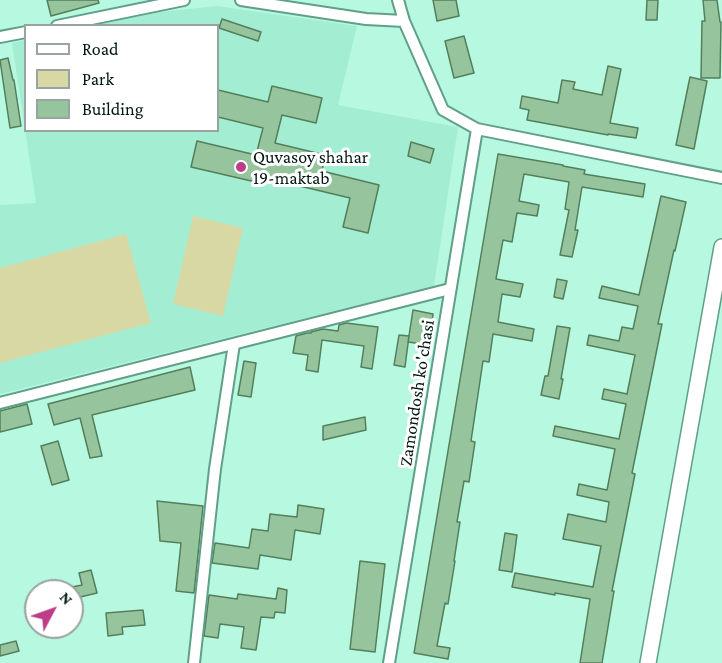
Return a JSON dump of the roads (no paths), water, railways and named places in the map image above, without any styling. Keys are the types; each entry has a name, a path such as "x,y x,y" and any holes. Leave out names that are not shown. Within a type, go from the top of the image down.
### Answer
{"main road":[{"path":"648,663 722,247"}],"street":[{"path":"67,24 184,0"},
{"path":"241,0 366,19 404,21"},
{"path":"398,0 404,21 443,110 477,129 722,178"},
{"path":"0,37 24,32"},
{"name":"Zamondosh ko'chasi","path":"389,663 477,129"},
{"path":"0,403 450,289"},
{"path":"194,663 215,468 234,344"}],"place":[{"name":"Quvasoy shahar 19-maktab","path":"241,167"}]}
